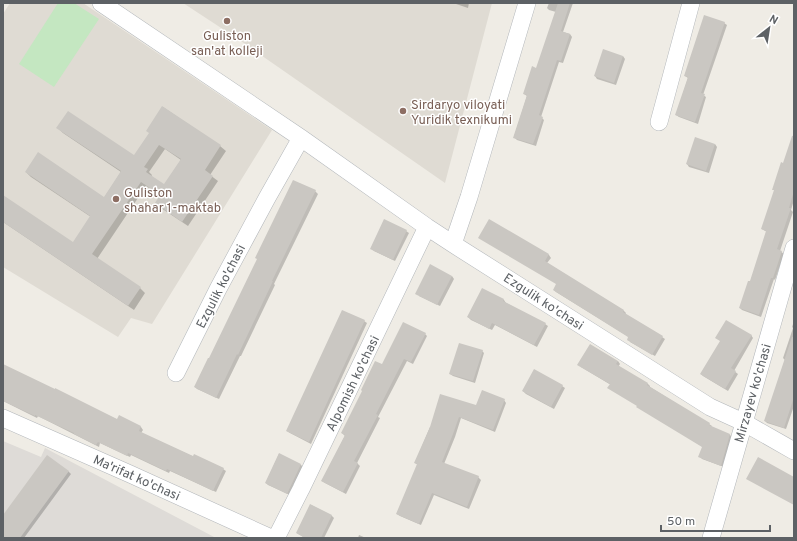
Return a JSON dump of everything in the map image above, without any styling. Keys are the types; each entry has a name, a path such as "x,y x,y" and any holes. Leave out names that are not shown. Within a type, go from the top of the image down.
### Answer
{"street":[{"name":"Ezgulik ko'chasi","path":"101,3 301,138 453,244 710,407 743,422 794,451"},
{"path":"453,244 469,197 527,3"},
{"path":"658,122 691,3"},
{"name":"Ezgulik ko'chasi","path":"176,373 218,289 301,138"},
{"name":"Alpomish ko'chasi","path":"276,538 428,227"},
{"name":"Mirzayev ko'chasi","path":"711,538 794,248"},
{"name":"Ma'rifat ko'chasi","path":"3,418 271,538"}],"shaded area":[{"name":"Guliston shahar 1-maktab","path":"10,3 83,3 272,130 152,324 131,318 118,337 3,267 3,14"},
{"name":"Sirdaryo viloyati Yuridik texnikumi","path":"183,3 492,3 445,183 238,39"},
{"path":"3,441 41,457 45,448 216,538 3,538"}],"green space":[{"path":"58,3 74,3 99,19 54,87 19,64"}],"building":[{"path":"558,3 570,3 561,31 570,34 561,61 557,60 539,115 543,117 533,144 513,138 527,95 523,94 532,66 536,68"},
{"path":"704,15 725,22 701,93 705,94 695,122 675,115 688,77 684,76"},
{"path":"603,49 623,56 614,83 594,76"},
{"path":"162,106 221,145 205,170 213,176 182,222 155,203 160,195 141,182 92,254 141,287 128,306 3,222 3,195 73,242 90,216 25,172 38,152 104,197 121,171 56,128 68,111 134,155 149,133 146,131","holes":["159,145 181,159 164,184 146,172 148,169 144,167"]},
{"path":"792,136 794,136 794,191 789,208 791,208 777,249 782,251 773,278 771,278 759,315 739,308 748,281 750,281 766,231 761,229 774,190 772,190 781,162 783,163"},
{"path":"695,137 715,144 706,171 686,164"},
{"path":"293,180 316,190 216,398 194,387 257,259 255,258"},
{"path":"384,219 407,230 393,260 370,249"},
{"path":"489,219 549,254 545,261 624,310 623,312 663,336 652,355 627,340 628,337 553,290 556,284 478,238"},
{"path":"430,264 452,276 437,305 415,294"},
{"path":"482,288 504,299 503,301 546,323 534,345 492,323 489,329 467,317"},
{"path":"342,310 365,320 309,442 286,431"},
{"path":"726,320 752,335 731,368 736,371 725,389 700,374 720,341 715,338"},
{"path":"403,322 426,333 411,362 404,359 376,414 378,415 354,461 358,463 343,492 321,481 345,435 341,433 375,361 382,364"},
{"path":"792,337 794,337 794,397 784,428 764,421"},
{"path":"459,343 483,350 473,381 449,374"},
{"path":"590,344 618,361 616,364 648,383 647,385 710,423 709,425 730,434 721,466 698,457 702,447 607,388 610,384 577,365"},
{"path":"3,364 117,419 119,415 141,426 139,431 193,456 194,454 224,468 213,491 167,469 166,471 128,453 127,456 98,442 96,445 74,433 3,401"},
{"path":"534,369 563,385 551,407 522,391"},
{"path":"482,390 505,399 493,430 459,417 442,462 479,476 467,507 432,493 419,524 396,514 417,464 414,463 430,427 440,394 476,405"},
{"path":"279,453 301,464 287,494 265,483"},
{"path":"47,455 69,471 20,538 3,538 3,515"},
{"path":"758,457 794,477 794,505 746,479"},
{"path":"310,504 332,515 321,538 305,538 296,533"}],"place":[{"name":"Guliston san'at kolleji","path":"227,21"},
{"name":"Sirdaryo viloyati Yuridik texnikumi","path":"403,111"},
{"name":"Guliston shahar 1-maktab","path":"116,199"}]}
